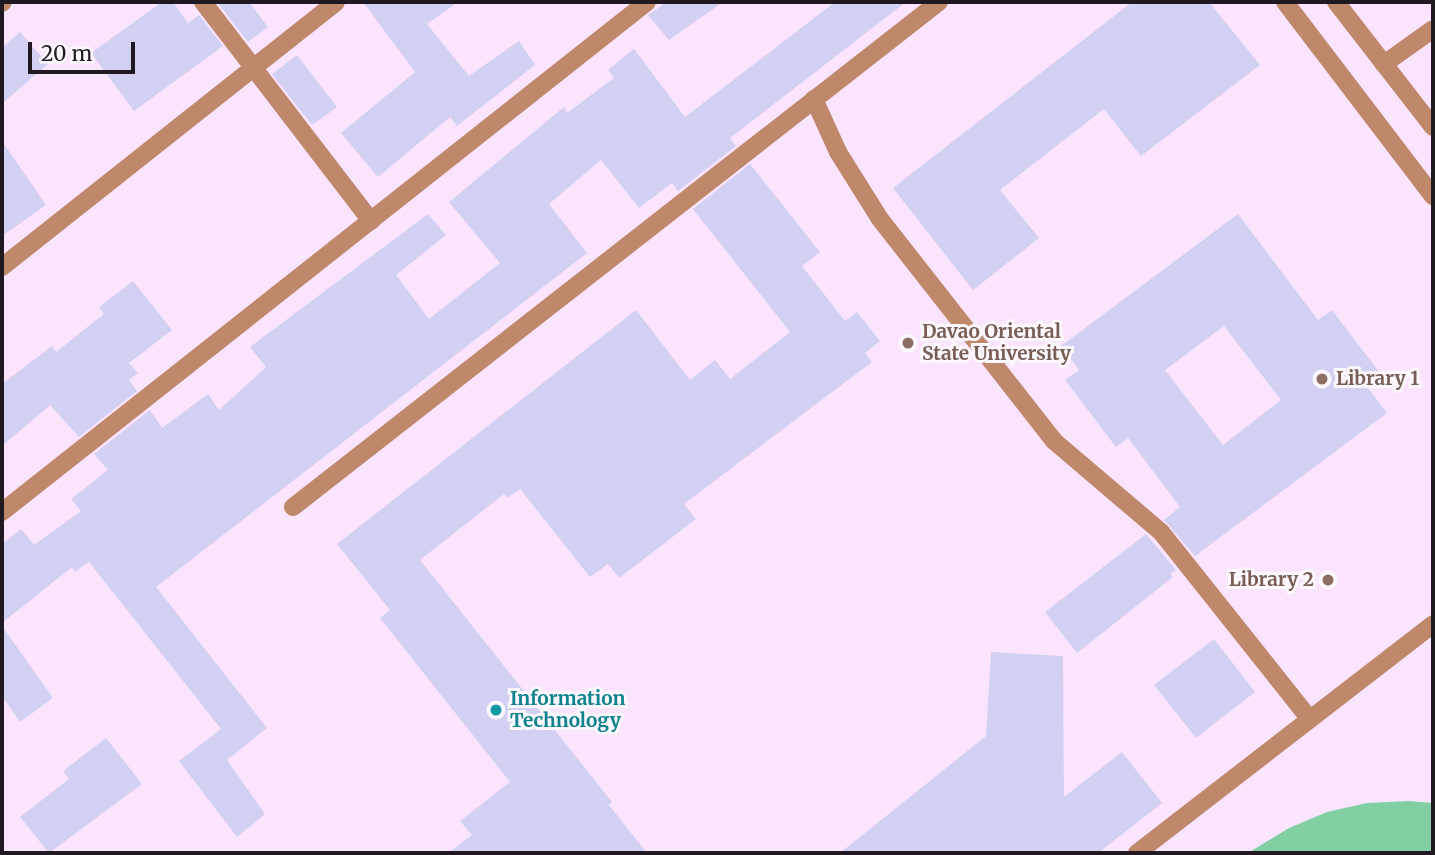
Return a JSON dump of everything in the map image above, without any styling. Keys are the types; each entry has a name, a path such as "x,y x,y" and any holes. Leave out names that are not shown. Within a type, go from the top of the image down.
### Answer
{"street":[{"path":"203,2 371,221"},
{"path":"2,267 336,2"},
{"path":"2,512 647,2"},
{"path":"292,506 939,2"},
{"path":"1284,2 1433,196"},
{"path":"1336,2 1433,127"},
{"path":"1384,64 1433,29"},
{"path":"814,99 838,152 880,219 1045,430 1075,462 1161,532 1310,719"},
{"path":"1137,853 1433,624"}],"green space":[{"path":"1367,803 1433,803 1433,853 1248,853 1289,828 1327,812"}],"building":[{"path":"162,2 173,2 188,23 199,15 223,46 134,111 91,53"},
{"path":"217,2 249,2 268,27 248,42"},
{"path":"363,2 458,2 427,24 469,76 519,41 535,65 457,126 450,117 378,177 341,133 415,72"},
{"path":"667,2 723,2 669,40 648,15"},
{"path":"835,2 906,2 730,138 736,146 678,191 672,183 639,208 601,160 549,204 587,253 156,587 267,728 227,760 265,814 237,837 179,761 221,729 89,562 75,572 72,567 2,623 2,544 21,529 34,545 81,511 71,499 108,470 94,454 150,410 162,428 208,394 219,410 266,367 250,347 428,214 446,235 396,275 429,319 500,263 449,202 564,107 567,113 614,78 608,70 634,49 685,117"},
{"path":"1132,2 1209,2 1260,65 1141,156 1104,109 1000,190 1039,238 973,290 893,188"},
{"path":"20,32 48,64 2,104 2,48"},
{"path":"297,55 337,107 312,125 272,74"},
{"path":"2,141 46,205 2,236"},
{"path":"750,164 820,252 802,266 845,321 857,312 880,341 865,353 872,362 684,504 696,519 619,578 608,564 590,577 520,489 507,498 504,494 420,560 612,802 609,805 647,853 448,853 472,835 460,821 510,782 380,618 390,610 337,544 636,310 690,380 715,360 730,379 790,332 693,209"},
{"name":"Library 1","path":"1238,214 1318,320 1332,310 1383,377 1368,388 1387,413 1195,556 1164,520 1180,507 1128,438 1116,447 1065,380 1079,370 1061,346","holes":["1224,326 1281,400 1223,445 1165,370"]},
{"path":"133,281 172,330 129,363 138,373 129,380 137,391 79,437 50,405 2,446 2,384 52,346 56,352 104,314 99,307"},
{"path":"1146,534 1176,570 1170,574 1173,577 1077,653 1045,612"},
{"path":"2,626 53,698 20,722 2,696"},
{"path":"1214,639 1255,692 1196,738 1154,685"},
{"path":"991,652 1063,656 1064,797 1122,752 1162,803 1098,853 840,853 986,736"},
{"path":"106,738 142,784 49,853 20,817 69,779 63,771"}],"place":[{"name":"Davao Oriental State University","path":"908,343"},
{"name":"Library 1","path":"1322,379"},
{"name":"Library 2","path":"1328,580"},
{"name":"Information Technology","path":"496,710"}]}
